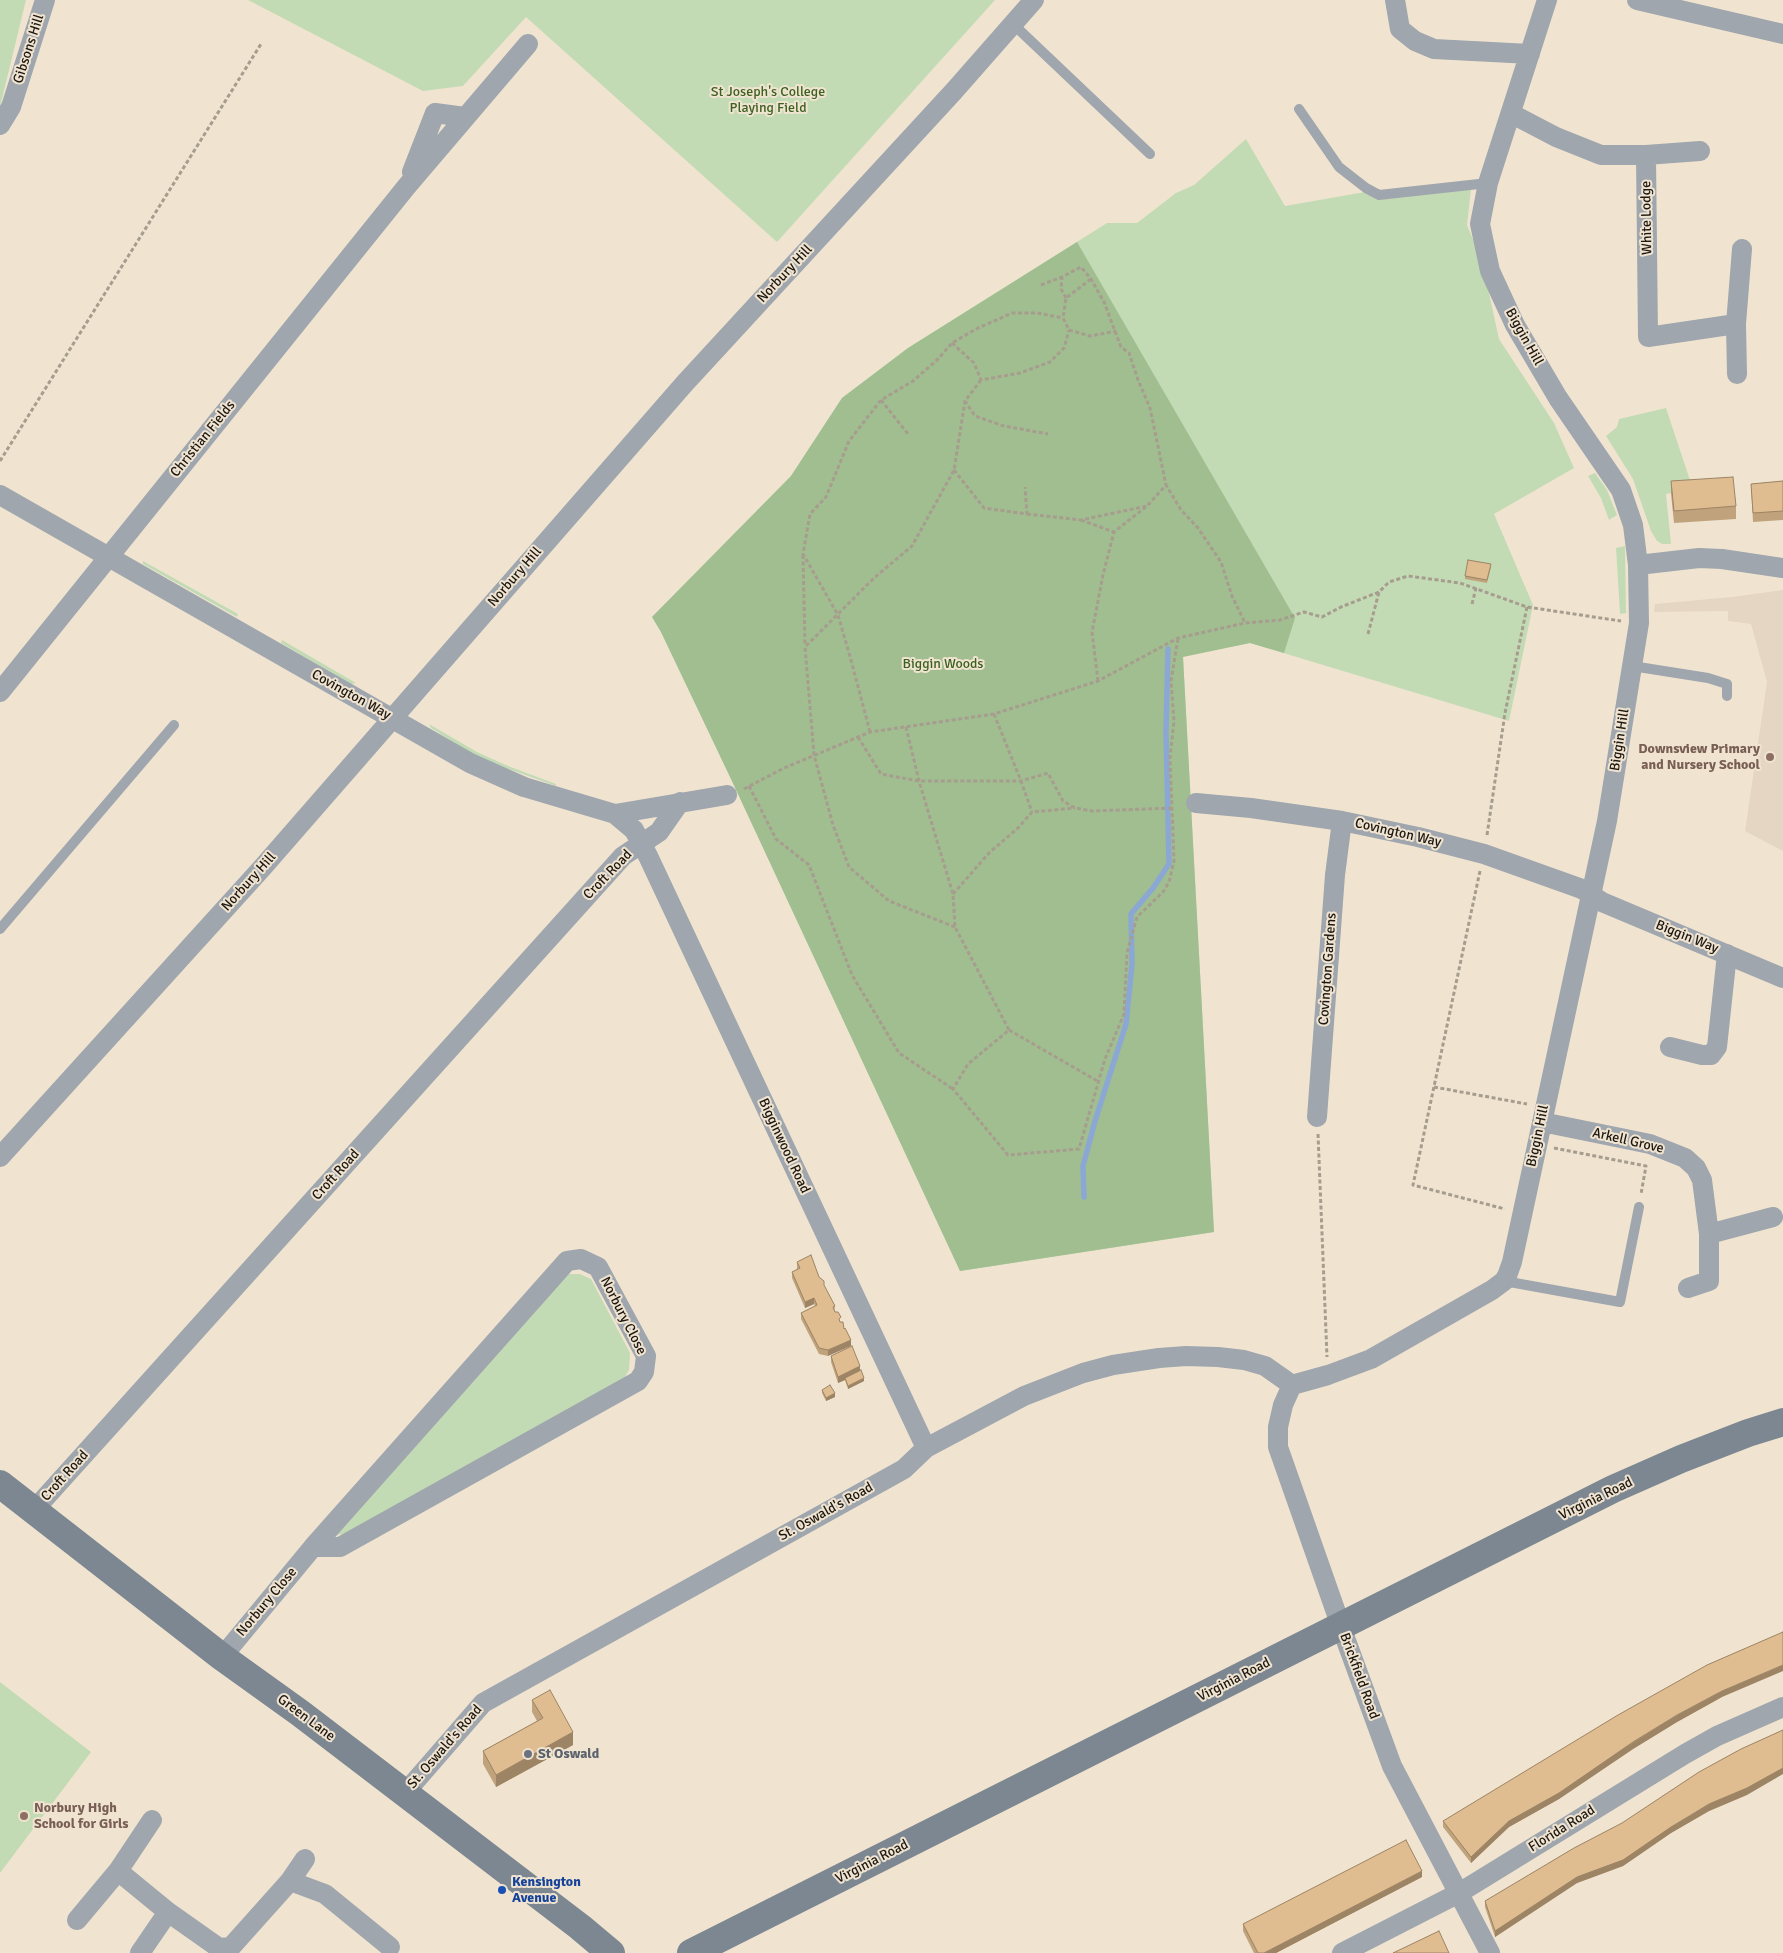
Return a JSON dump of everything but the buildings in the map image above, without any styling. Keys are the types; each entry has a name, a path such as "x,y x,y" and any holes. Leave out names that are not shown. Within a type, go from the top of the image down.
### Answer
{"street":[{"name":"Gibsons Hill","path":"0,125 11,107 45,0"},
{"name":"Norbury Hill","path":"0,1157 262,868 685,383 1034,0"},
{"path":"1395,0 1400,29 1415,41 1434,49 1530,54"},
{"name":"Biggin Hill","path":"1504,1281 1512,1262 1607,821 1640,623 1638,565 1633,525 1621,490 1558,398 1515,325 1490,272 1480,224 1488,183 1512,114 1546,0"},
{"path":"1637,0 1783,34"},
{"name":"Christian Fields","path":"0,692 407,186 528,44"},
{"path":"1512,114 1556,137 1601,155 1646,155 1700,150"},
{"name":"White Lodge","path":"1646,155 1648,337 1736,324"},
{"path":"1737,374 1736,324 1742,249"},
{"name":"Covington Way","path":"0,495 470,763 524,787 615,814 734,792"},
{"path":"1638,565 1699,558 1722,559 1783,568"},
{"name":"Croft Road","path":"34,1510 617,863 629,851 659,832 680,802"},
{"name":"Covington Way","path":"1196,803 1342,820 1418,837 1484,854 1582,889 1591,896"},
{"name":"Bigginwood Road","path":"615,814 634,830 642,843 926,1448"},
{"name":"Covington Gardens","path":"1317,1117 1335,875 1342,820"},
{"name":"Biggin Way","path":"1591,896 1783,978"},
{"path":"1670,1047 1702,1055 1711,1055 1717,1047 1727,954"},
{"name":"Arkell Grove","path":"1543,1114 1650,1144 1685,1158 1696,1168 1702,1180 1709,1234 1709,1281 1688,1288"},
{"path":"1709,1234 1773,1218"},
{"name":"Norbury Close","path":"222,1657 313,1547 567,1261 581,1259 598,1267 646,1356 644,1372 638,1381 340,1546 313,1547"},
{"path":"1292,1385 1328,1375 1371,1359 1492,1290 1504,1281"},
{"name":"St. Oswald's Road","path":"404,1794 483,1703 904,1469 926,1448 1016,1400 1083,1373 1137,1360 1186,1356 1218,1356 1244,1360 1265,1366 1292,1385"},
{"name":"Brickfield Road","path":"1292,1385 1283,1405 1278,1428 1278,1447 1392,1766 1490,1953"},
{"name":"Virginia Road","path":"691,1953 1614,1489 1689,1456 1748,1433 1783,1422"},
{"name":"Green Lane","path":"0,1484 222,1657 300,1713 580,1927 611,1953"},
{"name":"Florida Road","path":"1342,1953 1459,1893 1717,1736 1783,1707"},
{"path":"77,1920 118,1871 152,1820"},
{"path":"118,1871 219,1951 231,1946 290,1881 305,1859"},
{"path":"290,1881 325,1894 390,1946"},
{"path":"140,1953 168,1912"}],"lane":[{"path":"1013,24 1150,154"},
{"path":"1299,109 1338,167 1366,188 1380,195 1488,183"},
{"path":"1632,666 1708,678 1727,684 1727,696"},
{"path":"1,925 174,725"},
{"path":"1504,1281 1620,1302 1639,1206"}],"path":[{"path":"0,461 261,44"},
{"path":"1042,285 1081,267 1091,279 1104,302 1121,347 1129,353 1150,408 1166,485 1180,510 1198,528 1221,562 1232,596 1245,623"},
{"path":"805,647 874,578 912,546 954,470 965,401 981,380 1020,373 1050,362 1064,348 1069,330 1063,318 1066,298 1061,289 1062,277"},
{"path":"1066,298 1091,279"},
{"path":"955,927 889,901 849,867 833,825 814,755 805,647 803,554 810,514 826,497 849,442 881,400 913,380 937,360 952,343 976,329 1012,313 1037,313 1063,318"},
{"path":"1069,330 1090,336 1116,331"},
{"path":"952,343 974,363 981,380"},
{"path":"881,400 908,434"},
{"path":"965,401 975,416 1004,426 1048,434"},
{"path":"954,470 984,508 1081,520 1114,532"},
{"path":"1098,681 1092,632 1103,575 1114,532 1147,506 1166,485"},
{"path":"1025,487 1027,514"},
{"path":"1081,520 1147,506"},
{"path":"803,554 838,615 870,732"},
{"path":"734,792 814,755 870,732 994,714 1098,681 1178,638 1245,623 1280,620 1304,612 1322,617 1341,607 1379,592 1389,582 1408,576 1460,583 1527,607 1640,623"},
{"path":"1472,604 1476,588"},
{"path":"1368,634 1379,592"},
{"path":"1522,1213 1413,1185 1484,854 1505,713 1527,607"},
{"path":"748,786 776,839 809,865 852,975 899,1053 953,1089 1008,1155 1079,1149 1105,1059 1124,1014 1127,953 1137,917 1162,892 1169,882 1174,861 1170,758 1174,721 1171,680 1178,638"},
{"path":"994,714 1032,812"},
{"path":"906,727 919,781 953,894 955,927 1009,1030 1099,1082"},
{"path":"858,737 881,774 919,781 1021,781 1048,773 1063,800 1075,808"},
{"path":"953,894 990,852 1018,828 1032,812 1075,808 1092,811 1173,808 1196,803"},
{"path":"953,1089 968,1064 1009,1030"},
{"path":"1434,1088 1543,1114"},
{"path":"1317,1117 1328,1375"},
{"path":"1537,1144 1646,1166 1639,1206"}],"shaded area":[{"name":"Downsview Primary and Nursery School","path":"1783,590 1783,851 1745,831 1767,682 1751,624 1728,621 1728,611 1654,612 1655,604"}],"green space":[{"path":"0,0 26,0 0,107"},
{"name":"St Joseph's College Playing Field","path":"248,0 995,0 777,242 526,17 463,86 423,91"},
{"name":"Biggin Woods","path":"1246,139 1285,206 1365,192 1377,200 1471,189 1467,225 1482,261 1499,339 1554,423 1574,468 1494,514 1533,605 1509,721 1250,643 1183,656 1214,1232 960,1271 731,779 661,632 652,617 791,476 842,398 908,348 1107,223 1137,223 1176,193 1194,185"},
{"name":"Biggin Woods","path":"1077,242 1295,618 1284,653 1250,643 1183,657 1214,1232 960,1271 731,779 661,632 652,617 791,476 842,398 908,348"},
{"path":"1666,408 1693,489 1666,494 1671,544 1662,544 1657,541 1651,531 1633,479 1606,436 1617,427 1619,419"},
{"path":"1595,473 1607,490 1617,515 1609,520 1601,498 1588,476"},
{"path":"1625,546 1626,613 1620,614 1616,548"},
{"path":"143,561 238,614 237,617 143,564"},
{"path":"282,640 356,683 351,684 281,643"},
{"path":"429,724 477,752 556,784 556,786 469,752 431,728"},
{"path":"565,1274 580,1274 591,1279 630,1353 629,1370 622,1382 345,1534 334,1535"},
{"name":"Norbury High School for Girls","path":"0,1682 91,1752 0,1873"}],"waterway":[{"path":"1084,1197 1083,1166 1095,1121 1126,1024 1132,964 1131,914 1153,888 1169,864 1166,732 1168,649"}],"place":[{"name":"Downsview Primary and Nursery School","path":"1770,757"},
{"name":"St Oswald","path":"528,1754"},
{"name":"Norbury High School for Girls","path":"24,1816"},
{"name":"Kensington Avenue","path":"502,1890"}]}
